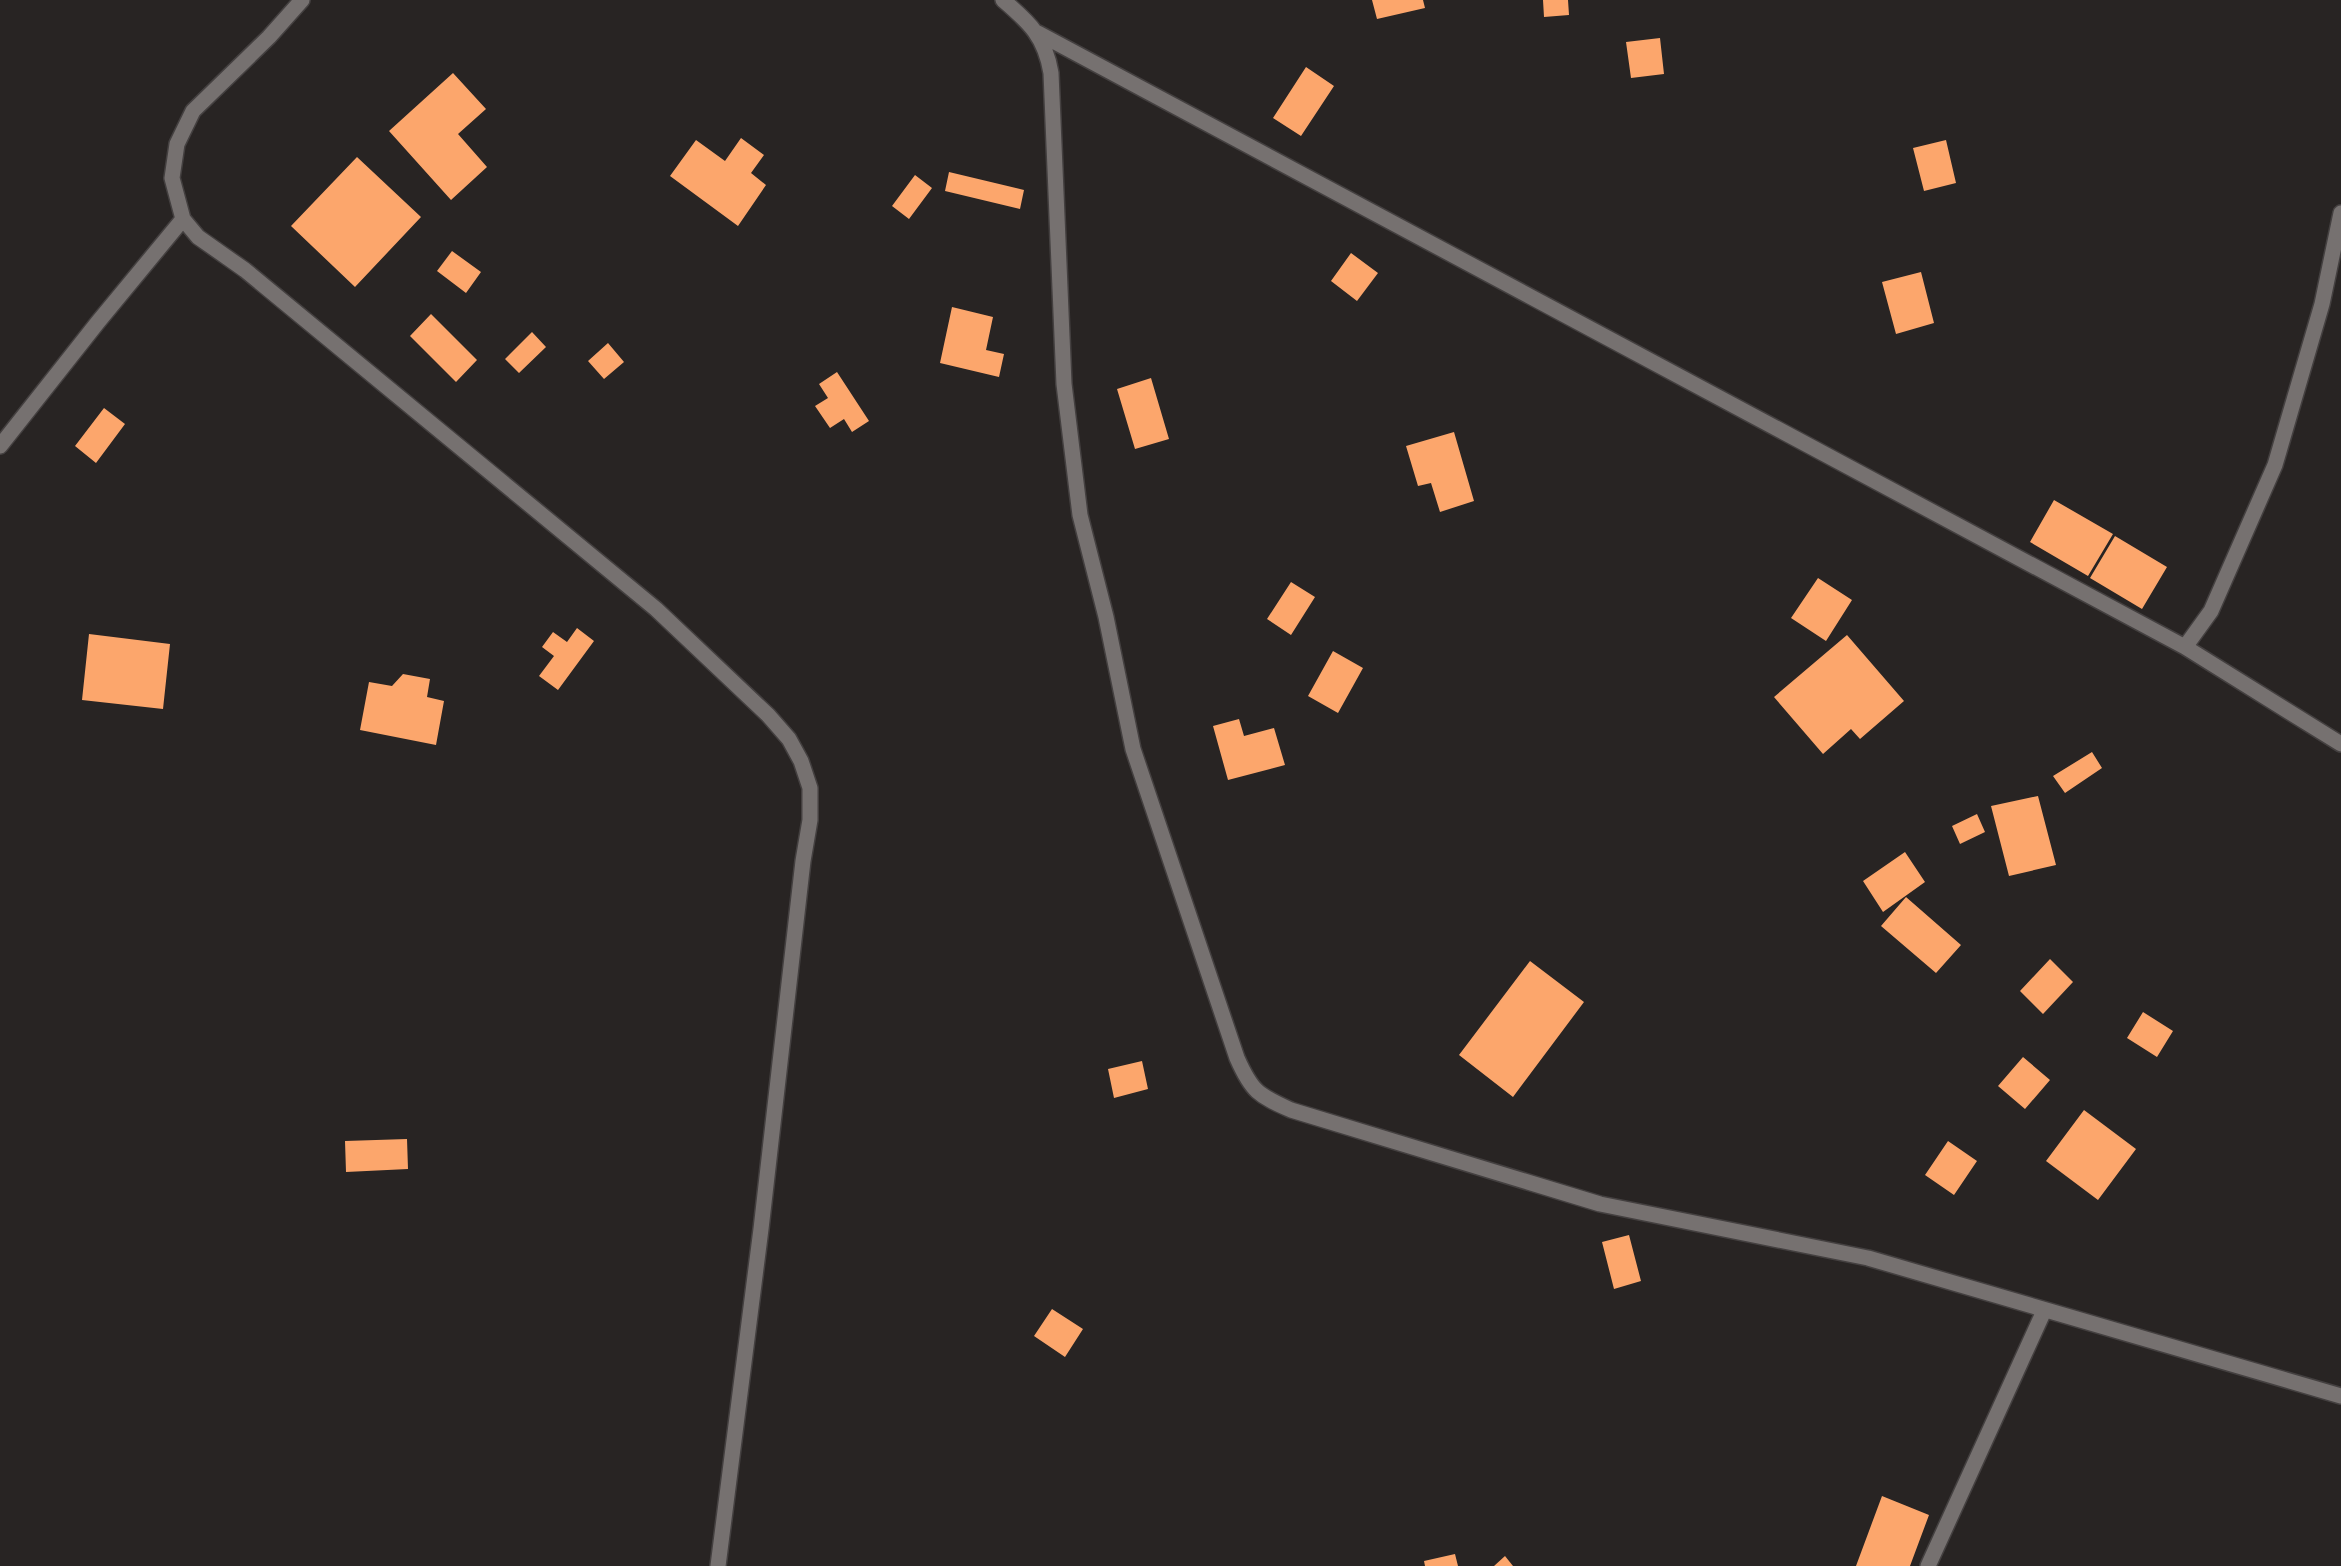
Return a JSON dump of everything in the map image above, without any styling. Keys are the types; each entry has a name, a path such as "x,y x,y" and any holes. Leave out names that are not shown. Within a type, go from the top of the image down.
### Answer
{"street":[{"path":"302,0 269,37 193,111 177,144 172,178 183,219 198,237 245,270 656,609 789,739 801,761 810,788 810,820 718,1566"},
{"path":"1004,0 1038,33 2185,647 2341,744"},
{"path":"1038,33 1048,53 1051,74 1064,384 1080,515 1106,617 1133,749 1237,1058 1254,1089 1262,1097 1292,1110 1600,1204 1868,1258 2341,1396"},
{"path":"2185,647 2211,611 2275,465 2322,304 2341,213"},
{"path":"0,446 183,219"},
{"path":"1928,1566 2044,1311"}],"building":[{"path":"1372,0 1423,0 1425,8 1377,19"},
{"path":"1543,0 1568,0 1569,15 1544,17"},
{"path":"1660,38 1664,74 1631,78 1626,42"},
{"path":"1306,67 1334,86 1301,136 1273,118"},
{"path":"453,73 486,109 458,134 487,167 451,200 389,131"},
{"path":"741,138 764,155 751,173 766,185 738,226 670,176 696,140 725,161"},
{"path":"1946,140 1956,183 1924,191 1913,148"},
{"path":"357,157 421,217 355,287 291,226"},
{"path":"949,172 1024,190 1020,209 945,191"},
{"path":"915,175 932,188 909,219 892,206"},
{"path":"452,251 481,272 466,293 437,271"},
{"path":"1351,253 1378,273 1357,301 1331,281"},
{"path":"1921,272 1934,323 1896,334 1882,282"},
{"path":"952,307 993,317 986,350 1004,354 999,377 940,363"},
{"path":"431,314 477,360 456,382 410,336"},
{"path":"532,332 546,347 519,373 505,359"},
{"path":"608,343 624,362 604,379 588,361"},
{"path":"837,372 869,421 852,432 844,419 830,428 815,406 828,398 819,384"},
{"path":"1151,378 1169,439 1135,449 1117,389"},
{"path":"104,408 125,424 96,463 75,446"},
{"path":"1454,432 1474,501 1440,512 1431,483 1418,486 1406,446"},
{"path":"2054,500 2113,534 2088,576 2030,542"},
{"path":"2115,536 2167,567 2142,609 2090,578"},
{"path":"1818,578 1852,600 1826,641 1791,618"},
{"path":"1291,582 1315,597 1291,635 1267,619"},
{"path":"577,628 594,641 558,690 539,676 554,656 542,647 553,632 567,642"},
{"path":"89,634 170,644 163,709 82,700"},
{"path":"1847,635 1904,701 1860,739 1851,729 1823,754 1774,697"},
{"path":"1333,651 1363,668 1338,713 1308,696"},
{"path":"403,674 430,679 427,697 444,701 436,745 360,730 369,682 392,686"},
{"path":"1239,719 1244,736 1274,728 1285,765 1228,780 1213,726"},
{"path":"2092,752 2102,768 2065,793 2053,776"},
{"path":"2038,796 2056,865 2009,876 1991,806"},
{"path":"1977,814 1985,832 1960,844 1952,826"},
{"path":"1905,852 1925,882 1883,912 1863,881"},
{"path":"1906,897 1961,945 1936,973 1881,926"},
{"path":"2050,959 2073,982 2043,1014 2020,991"},
{"path":"1530,961 1584,1002 1513,1097 1459,1055"},
{"path":"2143,1012 2173,1031 2157,1057 2127,1038"},
{"path":"2023,1057 2050,1080 2025,1109 1998,1086"},
{"path":"1142,1061 1148,1089 1114,1098 1108,1069"},
{"path":"2084,1110 2136,1149 2098,1200 2046,1161"},
{"path":"407,1139 408,1169 346,1172 345,1141"},
{"path":"1948,1141 1977,1161 1954,1195 1925,1175"},
{"path":"1629,1235 1641,1281 1614,1289 1602,1242"},
{"path":"1052,1309 1083,1329 1065,1357 1034,1336"},
{"path":"1882,1496 1929,1515 1910,1566 1856,1566"},
{"path":"1455,1554 1458,1566 1425,1566 1424,1561"},
{"path":"1505,1556 1513,1566 1494,1566"}]}
